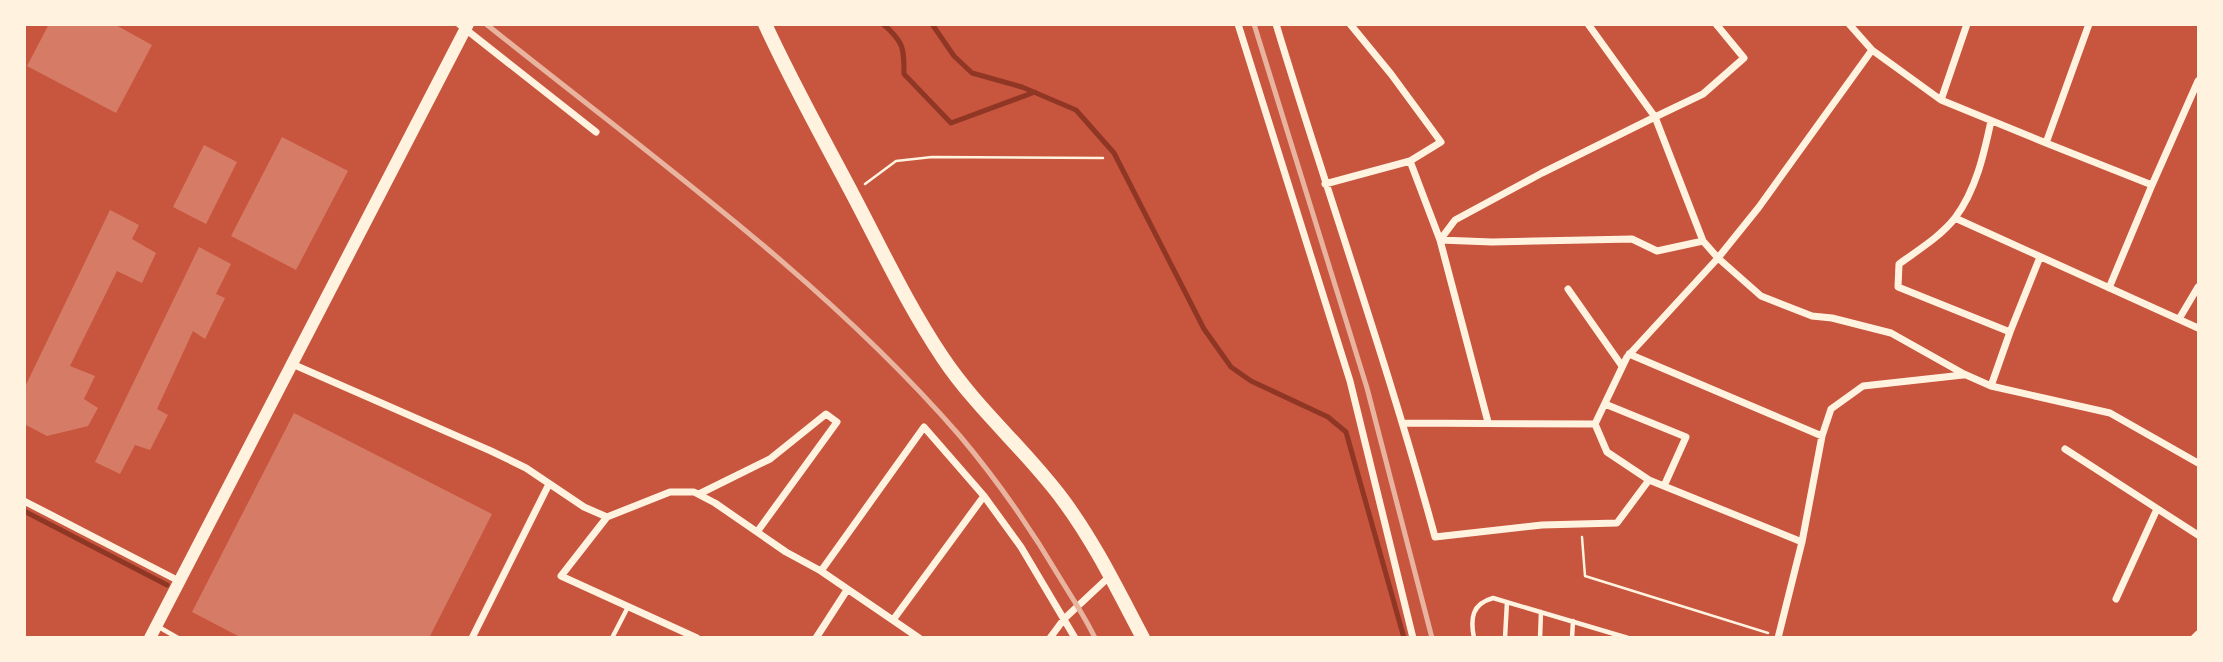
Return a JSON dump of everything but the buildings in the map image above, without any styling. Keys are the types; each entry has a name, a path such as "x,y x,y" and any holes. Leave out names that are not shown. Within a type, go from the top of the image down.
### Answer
{"main road":[{"path":"765,24 791,82 893,275 944,359 1062,498 1089,537 1143,638"}],"street":[{"path":"1238,24 1350,381 1413,638"},
{"path":"1276,24 1325,184 1404,423 1435,537 1542,526 1617,523 1649,480"},
{"path":"1325,184 1410,161 1441,142 1350,24"},
{"path":"1588,24 1655,117 1703,241 1761,296 1812,316 1832,318 1891,333 1991,386 2110,413 2199,463"},
{"path":"1440,240 1455,220 1542,173 1703,94 1744,58 1716,24"},
{"path":"1849,24 1872,50 1941,100 2152,185"},
{"path":"1941,100 1967,24"},
{"path":"2046,143 2089,24"},
{"path":"153,632 464,26 596,132"},
{"path":"1802,542 1649,480 1607,452 1595,424 1629,354 1718,258 1759,207 1872,50"},
{"path":"2109,288 2199,81"},
{"path":"1991,121 1981,169 1955,218 1931,241 1899,264 1898,287 2010,332"},
{"path":"1410,161 1440,240 1488,422"},
{"path":"1955,218 2199,328"},
{"path":"1440,240 1492,242 1632,239 1657,251 1703,241"},
{"path":"1991,386 2040,257"},
{"path":"2179,319 2199,287"},
{"path":"1568,289 1622,366"},
{"path":"1629,354 1822,436"},
{"path":"290,363 526,468 584,507 607,517"},
{"path":"1778,637 1802,542 1822,436 1831,409 1863,386 1964,374"},
{"path":"1605,404 1686,436 1664,486"},
{"path":"699,494 770,459 826,414 837,422 757,532"},
{"path":"1404,423 1595,424"},
{"path":"821,571 924,427 984,496 1021,547 1075,638"},
{"path":"2065,449 2199,535"},
{"path":"472,638 550,484"},
{"path":"696,638 561,576 607,517 670,492 694,492 715,503 786,552 821,571 919,638"},
{"path":"892,620 984,496"},
{"path":"24,501 179,581"},
{"path":"2116,599 2157,509"},
{"path":"1050,638 1064,619 1110,576"},
{"path":"816,638 847,590"},
{"path":"2194,638 2199,634"}],"lane":[{"path":"1474,638 1471,622 1473,610 1493,598 1628,638"},
{"path":"1505,638 1507,602"},
{"path":"612,638 628,606"},
{"path":"1541,612 1542,637"},
{"path":"1572,638 1573,621"},
{"path":"1605,631 1605,638"},
{"path":"153,632 178,638"}],"path":[{"path":"852,194 896,161 932,157 1103,158"},
{"path":"1581,524 1585,576 1778,637"}],"waterway":[{"path":"883,24 899,41 904,58 904,74 951,123 1035,92"},
{"path":"932,24 954,56 972,73 1022,87 1076,110 1114,153 1204,329 1231,367 1251,381 1328,417 1346,432 1404,638"},
{"path":"24,511 167,585"}],"railway":[{"path":"486,24 733,220 793,271 907,379 960,436 1000,487 1049,560 1095,638"},
{"path":"1254,24 1367,388 1432,638"}]}
